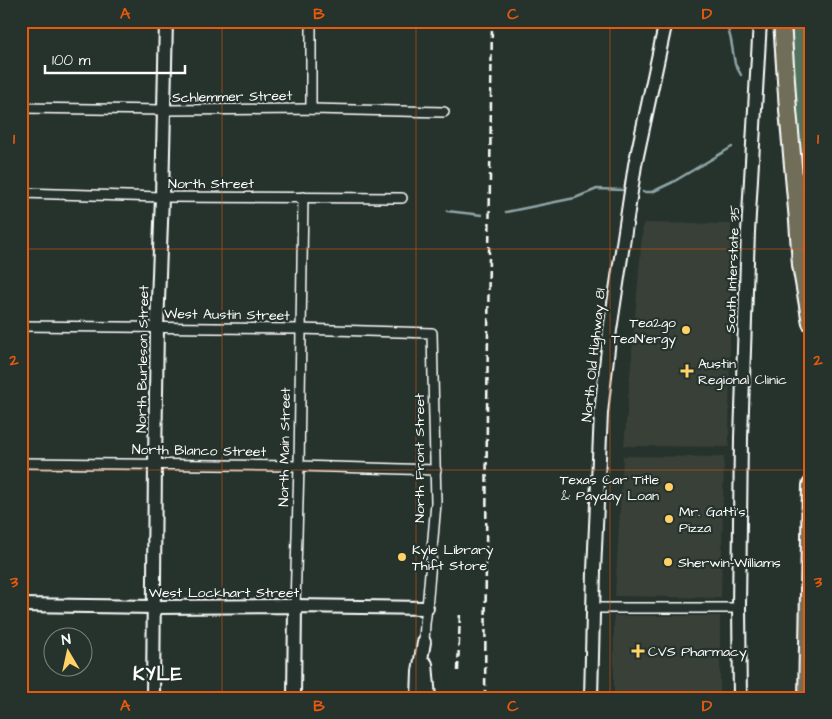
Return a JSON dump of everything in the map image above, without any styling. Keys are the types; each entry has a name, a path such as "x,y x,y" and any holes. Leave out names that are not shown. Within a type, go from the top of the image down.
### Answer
{"highway":[{"path":"782,21 800,265 811,323"},
{"path":"807,698 811,485"}],"street":[{"name":"North Burleson Street","path":"153,698 157,327 166,21"},
{"path":"310,21 311,109"},
{"name":"North Old Highway 81","path":"591,698 601,413 610,330 635,164 666,21"},
{"name":"South Interstate 35","path":"741,697 739,608 741,438 747,249 760,21"},
{"name":"Schlemmer Street","path":"21,108 164,110 311,109 444,112"},
{"name":"North Street","path":"21,193 162,197 402,198"},
{"name":"North Main Street","path":"294,698 302,197"},
{"name":"West Austin Street","path":"21,326 300,329 432,333"},
{"name":"North Front Street","path":"418,698 419,671 428,608 436,503 432,333"},
{"name":"North Blanco Street","path":"21,463 155,463 436,470"},
{"name":"West Lockhart Street","path":"21,605 428,608"},
{"path":"593,608 739,608"},
{"name":"North Front Street","path":"424,642 429,698"}],"shaded area":[{"path":"643,223 731,224 729,447 624,446"},
{"path":"623,456 724,457 721,598 615,596"},
{"path":"614,616 720,616 720,698 614,698"}],"green space":[{"path":"786,21 811,21 811,94 806,181 799,181"}],"waterway":[{"path":"726,21 735,64 741,75"},
{"path":"643,192 652,192 673,182 732,147"},
{"path":"506,212 575,198 597,189 624,190"},
{"path":"447,211 482,215"}],"railway":[{"path":"485,698 492,21"},
{"path":"458,671 460,611"}],"place":[{"name":"Tea2go TeaN'ergy","path":"686,330"},
{"name":"Austin Regional Clinic","path":"687,371"},
{"name":"Texas Car Title & Payday Loan","path":"669,487"},
{"name":"Mr. Gatti's Pizza","path":"669,519"},
{"name":"Kyle Library Thift Store","path":"402,557"},
{"name":"Sherwin-Williams","path":"668,562"},
{"name":"CVS Pharmacy","path":"638,651"}],"district":[{"name":"KYLE","path":"158,673"}]}
